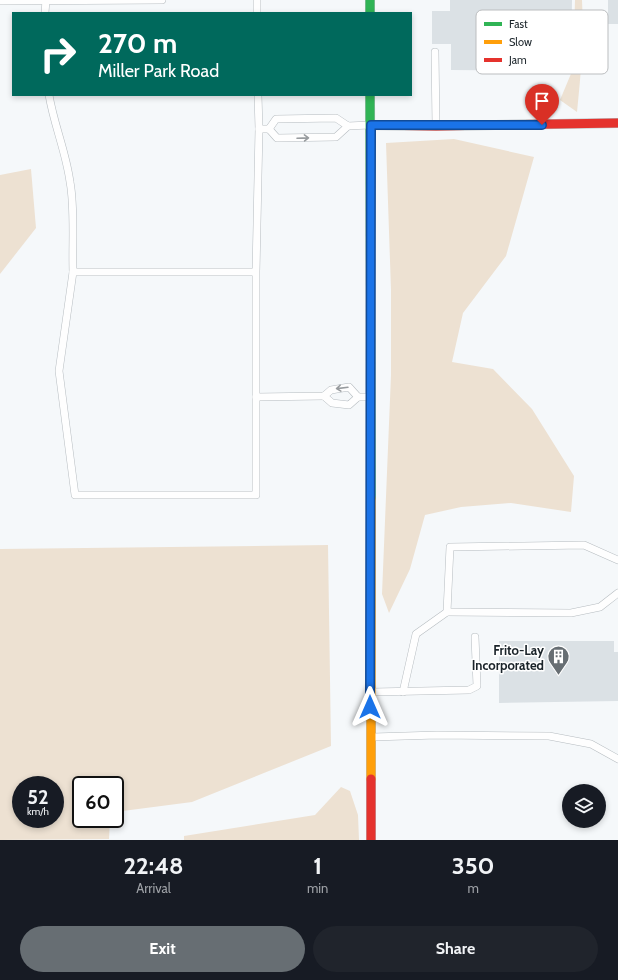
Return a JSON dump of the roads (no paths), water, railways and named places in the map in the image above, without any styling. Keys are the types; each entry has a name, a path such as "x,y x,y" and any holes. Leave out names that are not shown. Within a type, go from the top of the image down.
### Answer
{"main road":[{"path":"370,0 370,12"},
{"path":"370,96 371,840"},
{"path":"371,125 436,126 618,123"}],"lane":[{"path":"45,12 46,0"},
{"path":"0,1 162,0"},
{"path":"257,0 257,12"},
{"path":"435,52 436,126"},
{"path":"49,96 52,111 64,150 71,184 73,272 59,370 75,495 256,495 258,96"},
{"path":"269,129 276,119 336,118 348,126 371,125"},
{"path":"259,129 269,129 277,138 336,137 348,126"},
{"path":"73,272 256,272"},
{"path":"256,397 324,396 331,390 349,387 358,397"},
{"path":"324,396 332,403 349,405 358,397 370,397"},
{"path":"447,612 450,547 584,545 618,560"},
{"path":"403,692 416,634 447,612 571,613 600,607 618,593"},
{"path":"370,692 474,689 477,686 476,637"},
{"path":"370,737 437,735 549,736 592,744 618,759"}],"place":[{"name":"Frito-Lay Incorporated","path":"559,676"}]}
